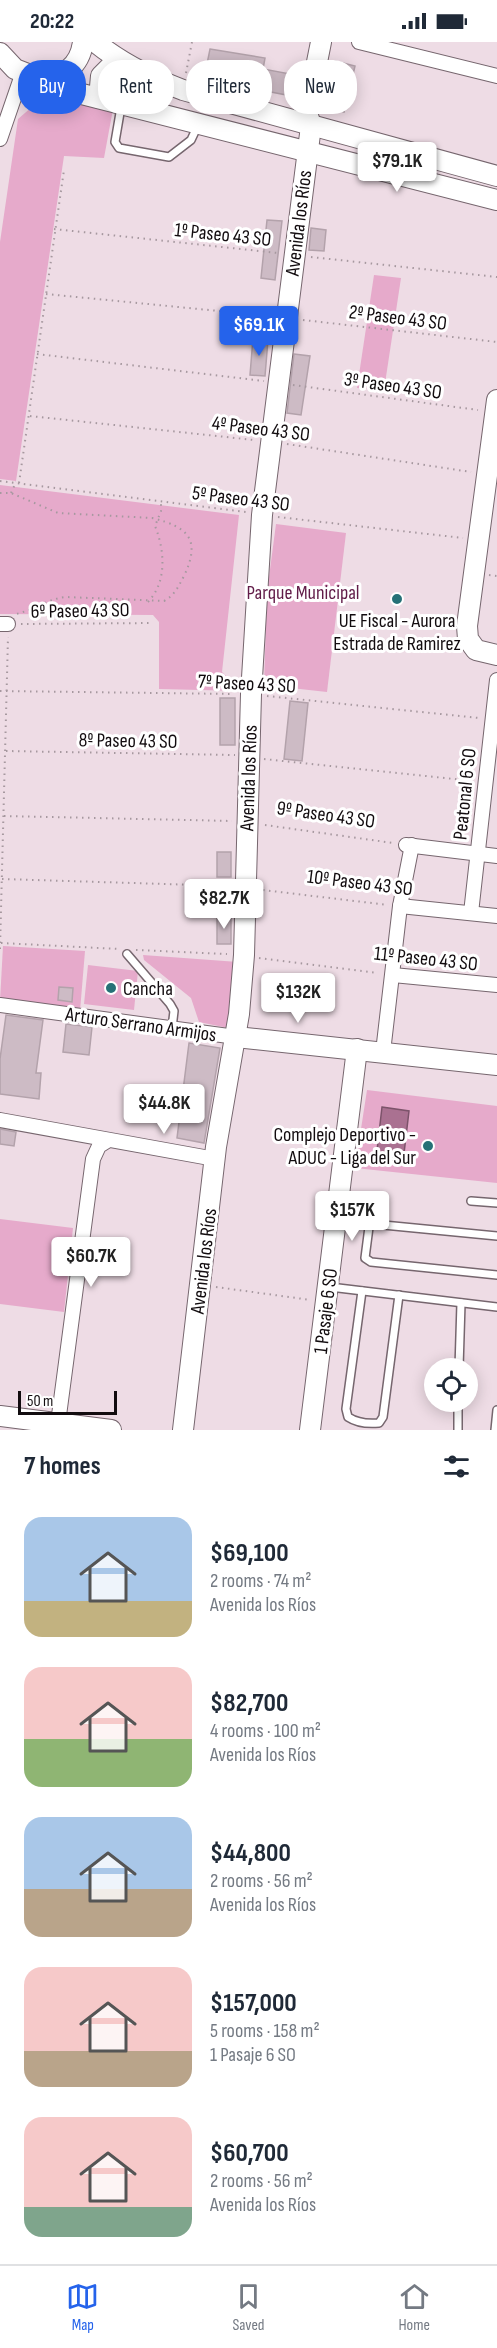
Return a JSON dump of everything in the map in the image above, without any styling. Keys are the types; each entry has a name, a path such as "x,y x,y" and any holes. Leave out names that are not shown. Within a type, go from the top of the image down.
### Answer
{"street":[{"path":"17,70 60,75 72,68 80,57 83,42"},
{"path":"95,42 117,60"},
{"name":"Avenida los Ríos","path":"311,126 308,112 321,42"},
{"name":"Avenida los Ríos","path":"183,1430 215,1159 236,1037 244,955 250,694 262,515 307,150 311,126 317,114 329,42"},
{"path":"359,42 497,76"},
{"path":"0,53 17,70 98,98"},
{"path":"0,139 17,70"},
{"path":"174,86 311,126 497,176"},
{"path":"160,114 497,200"},
{"path":"496,406 467,626 468,639 476,650 497,655"},
{"name":"Peatonal 6 SO","path":"471,913 497,680"},
{"path":"382,1052 409,845 497,856"},
{"name":"10º Paseo 43 SO","path":"400,906 497,916"},
{"name":"11º Paseo 43 SO","path":"393,975 497,985"},
{"name":"Arturo Serrano Armijos","path":"0,1005 236,1037 497,1065"},
{"name":"1 Pasaje 6 SO","path":"310,1430 357,1049"},
{"path":"0,1120 215,1159"},
{"path":"58,1423 93,1159 99,1146 107,1141"},
{"path":"0,1416 111,1430"}],"lane":[{"path":"120,114 115,142 119,148 169,157 191,140 199,124"},
{"path":"127,954 170,1004 174,1011 172,1028"},
{"path":"471,1201 497,1203"},
{"path":"497,1236 373,1224 369,1227 364,1253 365,1258 371,1262 497,1275"},
{"path":"328,1287 497,1307"},
{"path":"362,1291 346,1409 348,1417 354,1421 371,1424 379,1423 383,1417 399,1295"},
{"path":"459,1358 461,1303"},
{"path":"495,1430 497,1410"},
{"path":"458,1412 458,1430"}],"path":[{"path":"183,90 192,42"},
{"path":"11,493 17,482 30,416 54,229 64,170"},
{"name":"1º Paseo 43 SO","path":"54,229 497,276"},
{"name":"2º Paseo 43 SO","path":"46,294 497,342"},
{"name":"3º Paseo 43 SO","path":"38,354 496,406"},
{"name":"4º Paseo 43 SO","path":"30,416 271,441 487,475"},
{"name":"5º Paseo 43 SO","path":"0,482 17,482 262,515 478,540"},
{"path":"0,493 11,493 58,513 157,519 180,528 188,535 192,561 173,596 164,601 148,602 90,596 52,599 6,621 8,691 0,949"},
{"path":"148,602 160,584 161,542 155,526 161,501"},
{"name":"6º Paseo 43 SO","path":"6,621 153,623"},
{"name":"7º Paseo 43 SO","path":"0,691 250,694 493,719"},
{"name":"8º Paseo 43 SO","path":"6,751 250,757"},
{"path":"282,761 486,782"},
{"name":"9º Paseo 43 SO","path":"4,816 247,822 409,845"},
{"name":"10º Paseo 43 SO","path":"2,879 246,888 400,906"},
{"name":"11º Paseo 43 SO","path":"244,955 393,975"},
{"path":"214,1286 307,1299"}],"green space":[{"path":"86,103 98,106 98,114 112,114 104,158 64,156 16,481 0,479 0,242 18,119 24,114 86,114"},
{"path":"374,275 401,278 384,390 357,388"},
{"path":"0,485 239,515 222,672 242,691 159,689 159,622 153,615 0,614"},
{"name":"Parque Municipal","path":"276,524 346,533 327,692 264,685 267,592"},
{"path":"3,946 85,951 80,1011 0,1001"},
{"path":"143,955 238,962 233,1029 199,1022 191,998 144,960"},
{"name":"Cancha","path":"88,965 138,971 134,1010 84,1004"},
{"name":"Complejo Deportivo - ADUC - Liga del Sur","path":"367,1090 497,1106 497,1183 355,1168"},
{"path":"0,1219 73,1228 64,1312 0,1304"}],"shaded area":[{"path":"382,1107 409,1111 403,1162 376,1159"}],"building":[{"path":"210,49 265,58 265,60 208,60"},
{"path":"272,71 284,73 284,94 272,92"},
{"path":"267,220 282,221 275,280 261,278"},
{"path":"311,228 326,230 324,251 309,250"},
{"path":"253,338 268,340 265,376 250,375"},
{"path":"294,354 310,356 301,415 287,413"},
{"path":"220,698 235,698 235,745 220,745"},
{"path":"290,701 308,703 302,761 284,759"},
{"path":"217,852 231,852 231,877 217,877"},
{"path":"217,917 231,917 231,944 217,944"},
{"path":"59,987 73,988 72,1002 58,1000"},
{"path":"6,1015 43,1020 36,1073 41,1073 39,1099 0,1094 0,1059"},
{"path":"66,1024 92,1027 89,1055 63,1052"},
{"path":"189,1043 220,1048 204,1143 177,1138"},
{"path":"0,1129 16,1132 14,1146 0,1144"}],"place":[{"name":"UE Fiscal - Aurora Estrada de Ramirez","path":"397,599"},
{"name":"Cancha","path":"111,988"},
{"name":"Complejo Deportivo - ADUC - Liga del Sur","path":"428,1146"}]}
